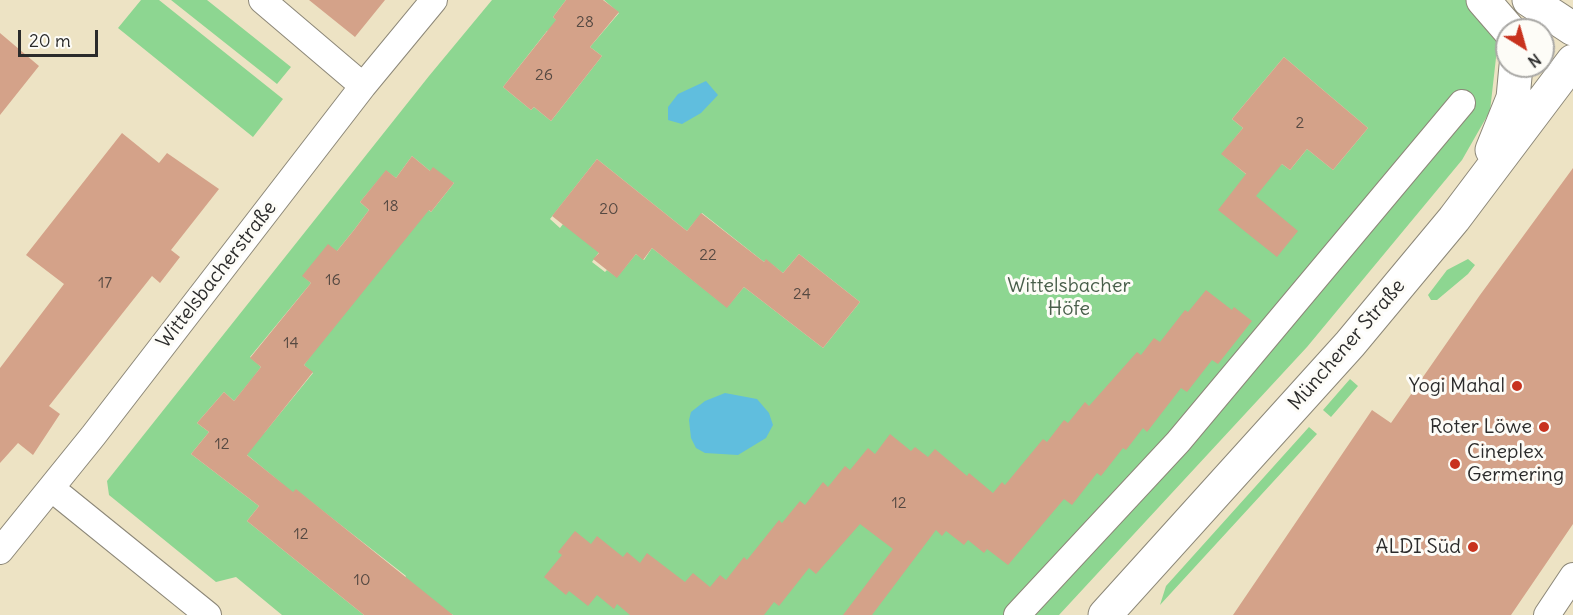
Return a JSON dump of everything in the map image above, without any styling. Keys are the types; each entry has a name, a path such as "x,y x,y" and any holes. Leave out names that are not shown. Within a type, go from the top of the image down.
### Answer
{"street":[{"path":"262,0 363,86"},
{"name":"Wittelsbacherstraße","path":"0,551 363,86 434,0"},
{"path":"1483,0 1499,18"},
{"path":"1529,0 1573,29"},
{"name":"Münchener Straße","path":"1105,615 1350,344 1475,192 1573,61"},
{"path":"1475,192 1513,98 1515,78"},
{"path":"1017,615 1178,442 1462,103"},
{"path":"51,488 208,615"},
{"path":"1547,615 1573,576"}],"green space":[{"path":"141,0 159,0 283,99 253,137 118,28"},
{"path":"171,0 207,0 291,67 277,84"},
{"name":"Wittelsbacher Höfe","path":"492,0 566,0 553,17 564,27 547,31 503,87 531,110 534,107 551,121 602,56 590,47 619,13 604,0 1468,0 1495,36 1495,67 1490,111 1462,160 1307,347 1059,615 453,615 401,583 406,576 296,490 291,495 280,482 240,449 265,432 313,373 304,365 420,202 431,212 454,183 430,171 412,156 396,178 386,171 360,202 369,210 354,230 337,251 303,276 311,283 250,357 261,367 234,401 224,392 197,423 209,432 191,454 259,506 247,521 364,615 282,615 236,577 216,582 109,495 107,481","holes":["1284,57 1368,128 1333,170 1307,149 1290,170 1282,164 1254,181 1222,154 1243,128 1232,119","597,159 687,231 702,213 764,262 766,260 783,273 799,254 860,302 823,348 744,287 727,307 652,248 644,260 636,254 617,277 607,270 605,272 592,262 604,245 563,224 560,228 550,219"]},
{"path":"1468,259 1475,265 1468,274 1437,300 1431,300 1428,295 1447,270"},
{"path":"1350,379 1358,386 1331,417 1323,410"},
{"path":"1309,427 1317,434 1160,605 1166,586"}],"water":[{"path":"706,81 718,95 701,113 682,124 668,120 668,107 678,94"},
{"path":"725,393 757,399 769,413 773,425 766,438 738,455 705,453 696,448 691,438 689,420 691,412 705,401"}],"building":[{"path":"309,0 385,0 355,37"},
{"path":"566,0 603,0 619,12 590,47 602,56 551,121 534,107 531,110 503,87 556,20 553,17"},
{"path":"0,33 39,66 0,115"},
{"path":"1284,57 1368,128 1333,170 1307,149 1290,170 1282,164 1256,196 1298,231 1277,257 1218,210 1246,174 1221,154 1243,128 1232,119"},
{"path":"122,133 159,163 167,153 219,189 171,250 180,257 160,283 152,276 49,406 60,414 33,455 18,443 0,463 0,368 64,284 26,255"},
{"path":"412,156 430,171 433,167 454,183 431,212 429,210 304,365 313,372 247,455 293,492 296,489 453,615 364,615 247,521 259,506 191,454 209,432 197,423 224,392 234,401 261,367 250,358 311,283 302,276 328,244 337,251 354,230 369,210 360,202 386,170 396,178"},
{"path":"597,159 687,231 701,213 764,262 766,259 783,273 799,254 860,302 823,348 744,287 727,308 652,248 643,260 636,254 617,278 593,259 599,253 552,216"},
{"path":"1573,168 1573,524 1511,615 1233,615 1372,410 1391,423 1480,295"},
{"path":"1206,290 1232,310 1234,307 1252,321 1218,364 1212,360 1187,392 1181,388 1147,432 1143,428 1126,450 1123,448 1101,476 1097,473 1072,505 1064,499 1008,565 987,549 984,553 968,540 964,545 946,531 942,536 936,530 872,615 843,615 893,549 860,524 816,574 809,568 779,606 774,602 764,615 630,615 617,604 614,609 597,595 588,606 569,591 566,595 544,577 562,555 558,552 575,531 591,544 597,536 623,557 627,552 640,563 647,553 685,582 693,573 710,587 720,575 726,580 744,557 747,560 779,520 782,523 800,501 805,505 823,482 828,487 845,466 850,470 868,448 875,454 890,434 911,451 915,447 928,457 935,449 967,476 969,473 993,493 1002,482 1005,485 1043,439 1047,442 1064,420 1068,423 1085,402 1089,406 1137,352 1141,355 1154,338 1160,342 1185,310 1188,312"}],"place":[{"name":"Yogi Mahal","path":"1517,386"},
{"name":"Roter Löwe","path":"1544,427"},
{"name":"Cineplex Germering","path":"1455,464"},
{"name":"ALDI Süd","path":"1473,547"}]}
